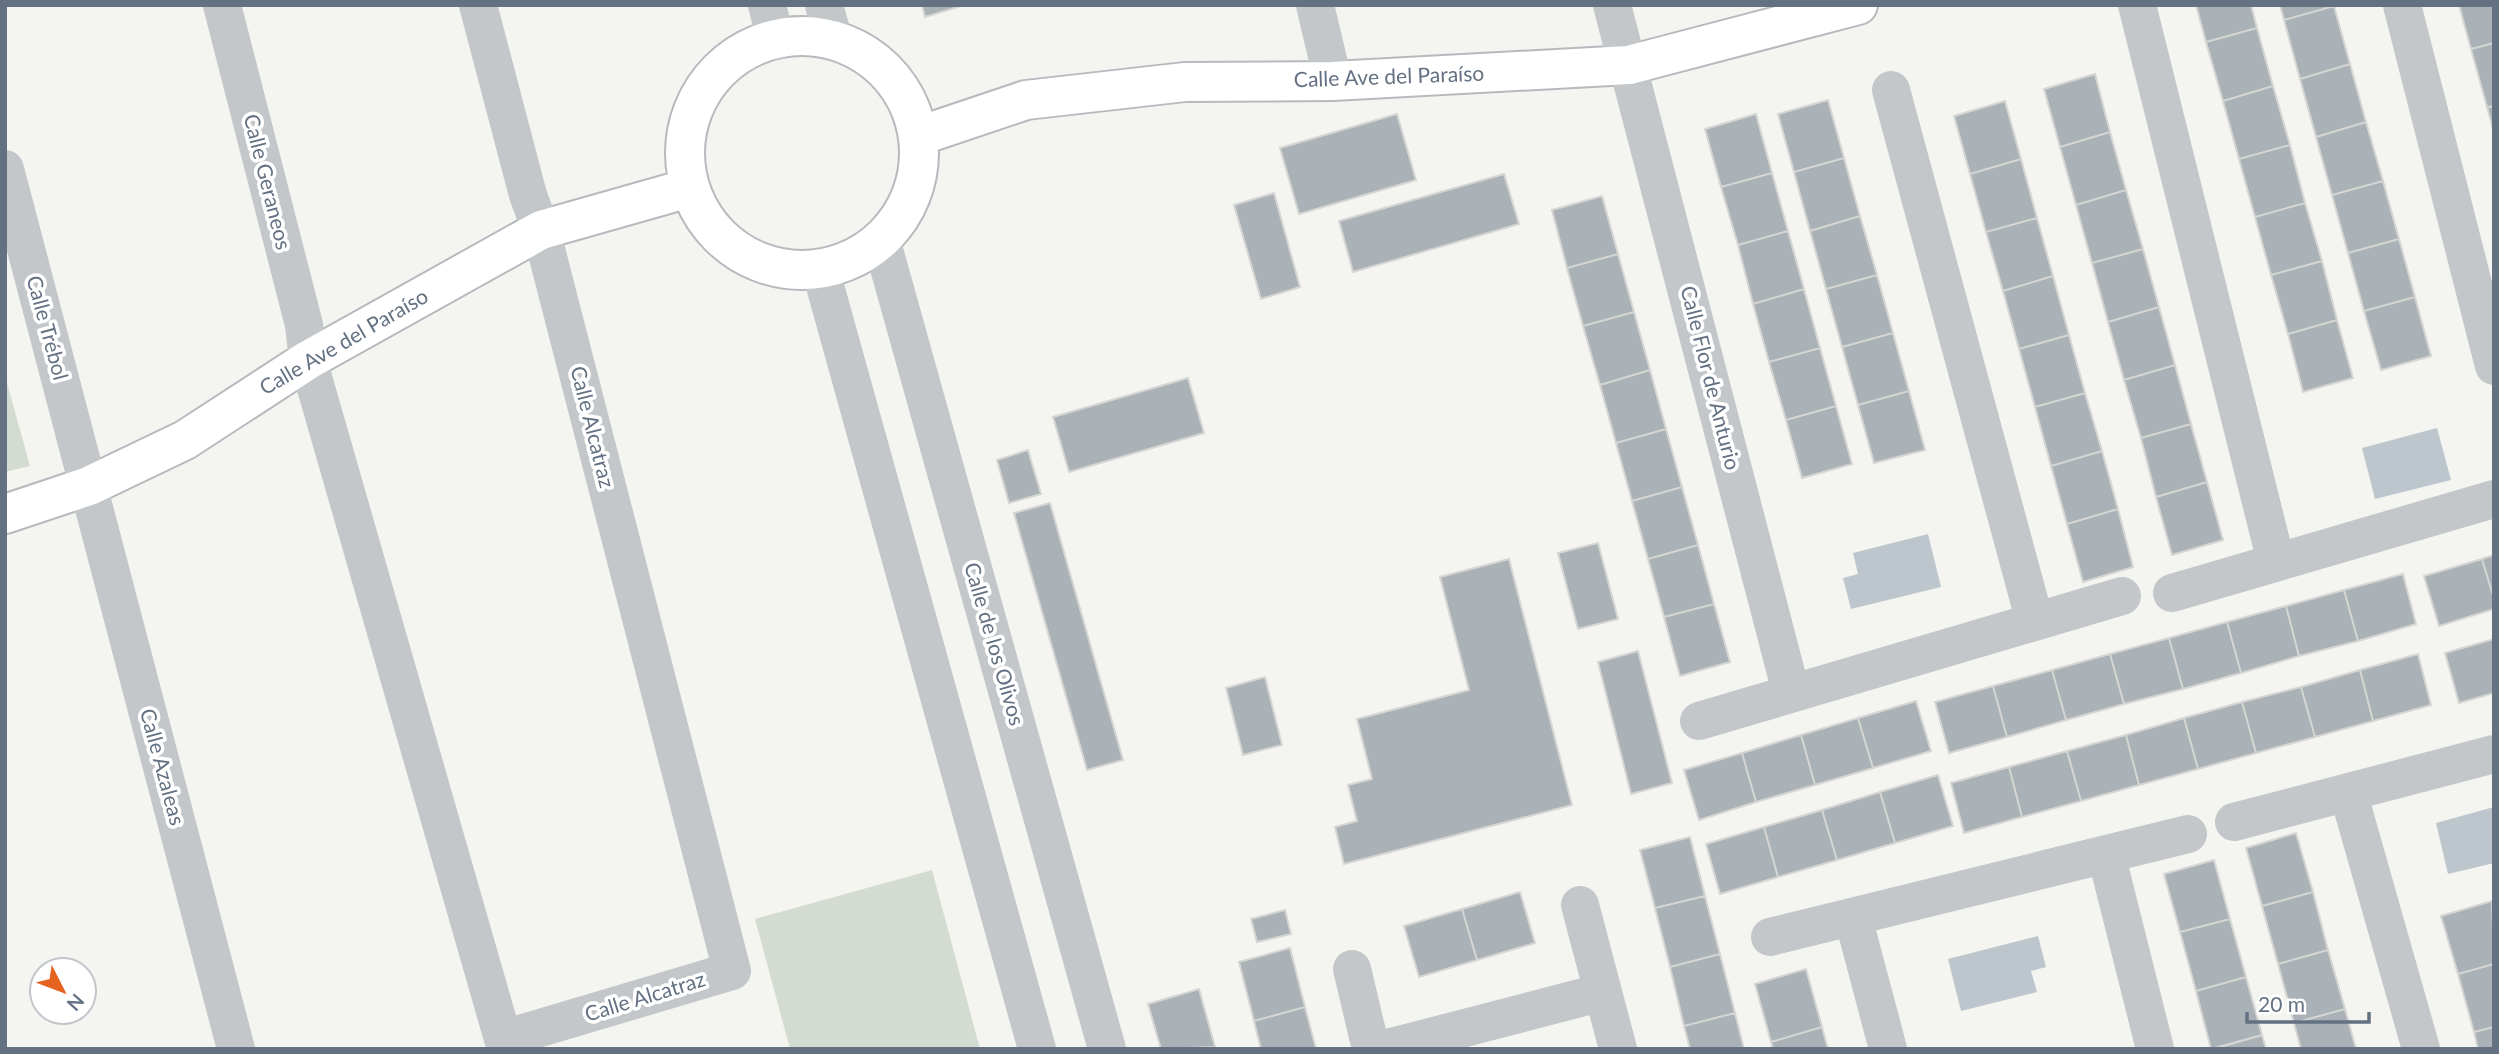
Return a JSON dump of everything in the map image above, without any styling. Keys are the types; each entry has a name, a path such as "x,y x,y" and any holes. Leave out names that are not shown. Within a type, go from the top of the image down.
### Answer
{"street":[{"name":"Calle Geraneos","path":"222,5 303,325 308,360"},
{"path":"478,5 528,195 541,230"},
{"path":"1315,5 1333,81"},
{"name":"Calle Flor de Anturio","path":"1612,5 1791,692"},
{"name":"Calle Ave del Paraíso","path":"919,136 1026,100 1185,82 1333,81 1629,65 1858,5"},
{"path":"2137,5 2276,562"},
{"path":"2402,5 2494,366"},
{"path":"772,23 801,34 829,23 856,48 880,64 906,96 919,136 917,180 897,224 866,252 833,267 793,271 737,252 708,225 689,188 685,166 688,125 702,92 729,61 751,47 772,23"},
{"path":"1891,90 2035,622"},
{"name":"Calle Trébol","path":"5,169 89,486"},
{"name":"Calle Ave del Paraíso","path":"5,514 89,486 185,440 308,360 541,230 689,188"},
{"name":"Calle Alcatraz","path":"308,360 503,1039 732,971 541,230"},
{"name":"Calle de los Olivos","path":"881,239 1107,1049"},
{"path":"820,268 1037,1049"},
{"name":"Calle Azaleas","path":"89,486 236,1049"},
{"path":"2172,593 2494,499"},
{"path":"1699,721 2122,596"},
{"path":"2234,822 2494,754"},
{"path":"2348,792 2421,1049"},
{"path":"1770,937 2188,834"},
{"path":"2106,854 2155,1049"},
{"path":"1580,905 1618,1049"},
{"path":"1853,916 1888,1049"},
{"path":"1352,969 1371,1049"},
{"path":"1384,1049 1603,992"}],"shaded area":[{"path":"5,376 30,466 5,472"},
{"path":"2437,428 2451,480 2375,499 2362,448"},
{"path":"1928,534 1941,587 1851,609 1843,578 1858,574 1853,553"},
{"path":"2494,807 2494,863 2448,874 2436,823"},
{"path":"932,870 980,1049 790,1049 755,919"},
{"path":"2038,936 2046,967 2031,971 2037,992 1961,1011 1948,959"}],"building":[{"path":"922,5 964,5 925,17"},
{"path":"2196,5 2251,5 2257,28 2206,42"},
{"path":"2280,5 2334,5 2334,6 2284,20"},
{"path":"2459,5 2494,5 2494,43 2471,49"},
{"path":"2334,6 2350,64 2300,79 2284,20"},
{"path":"2257,28 2273,86 2223,101 2206,42"},
{"path":"2494,43 2494,106 2487,107 2471,49"},
{"path":"2350,64 2366,122 2316,137 2300,79"},
{"path":"2095,74 2110,132 2060,147 2044,89"},
{"path":"2273,86 2290,145 2239,159 2223,101"},
{"path":"1828,100 1844,158 1794,172 1778,114"},
{"path":"2005,101 2021,159 1970,174 1954,116"},
{"path":"2494,106 2494,132 2487,107"},
{"path":"1397,114 1416,180 1299,214 1280,148"},
{"path":"1756,114 1772,173 1721,187 1705,129"},
{"path":"2366,122 2383,181 2332,195 2316,137"},
{"path":"2110,132 2126,190 2076,205 2060,147"},
{"path":"2290,145 2305,203 2255,217 2239,159"},
{"path":"1844,158 1860,216 1810,231 1794,172"},
{"path":"2021,159 2037,218 1986,232 1970,174"},
{"path":"1772,173 1788,231 1738,245 1721,187"},
{"path":"1504,174 1519,224 1353,272 1339,221"},
{"path":"2383,181 2399,239 2348,253 2332,195"},
{"path":"2126,190 2143,249 2092,263 2076,205"},
{"path":"1274,193 1300,287 1261,299 1234,205"},
{"path":"1602,196 1618,254 1567,268 1552,210"},
{"path":"2305,203 2322,261 2271,275 2255,217"},
{"path":"1860,216 1877,275 1826,289 1810,231"},
{"path":"2037,218 2053,276 2003,291 1986,232"},
{"path":"1788,231 1804,289 1753,304 1738,245"},
{"path":"2399,239 2415,297 2364,311 2348,253"},
{"path":"2143,249 2159,307 2108,322 2092,263"},
{"path":"1618,254 1634,312 1583,326 1567,268"},
{"path":"2322,261 2337,320 2288,334 2271,275"},
{"path":"1877,275 1893,333 1842,347 1826,289"},
{"path":"2053,276 2069,335 2019,349 2003,291"},
{"path":"1804,289 1820,348 1769,362 1753,304"},
{"path":"2415,297 2431,356 2381,370 2364,311"},
{"path":"2159,307 2175,365 2124,380 2108,322"},
{"path":"1634,312 1650,370 1600,385 1583,326"},
{"path":"2337,320 2353,378 2303,392 2288,334"},
{"path":"1893,333 1909,391 1858,405 1842,347"},
{"path":"2069,335 2085,393 2035,407 2019,349"},
{"path":"1820,348 1836,406 1786,420 1769,362"},
{"path":"2175,365 2191,424 2141,438 2124,380"},
{"path":"1650,370 1666,429 1616,443 1600,385"},
{"path":"1188,378 1204,433 1069,472 1053,417"},
{"path":"1909,391 1925,450 1874,463 1858,405"},
{"path":"2085,393 2102,451 2051,466 2035,407"},
{"path":"1836,406 1852,464 1802,478 1786,420"},
{"path":"2191,424 2207,482 2156,497 2141,438"},
{"path":"1666,429 1682,487 1632,501 1616,443"},
{"path":"1028,450 1041,494 1009,503 997,460"},
{"path":"2102,451 2118,509 2067,524 2051,466"},
{"path":"2207,482 2223,540 2172,555 2156,497"},
{"path":"1682,487 1698,545 1648,559 1632,501"},
{"path":"1050,503 1123,760 1087,770 1014,513"},
{"path":"2118,509 2133,567 2083,582 2067,524"},
{"path":"1598,543 1618,619 1578,629 1558,553"},
{"path":"1698,545 1714,604 1664,617 1648,559"},
{"path":"2494,555 2494,599 2482,559"},
{"path":"1509,559 1572,805 1344,864 1335,827 1357,821 1348,785 1372,779 1357,719 1469,690 1440,577"},
{"path":"2482,559 2494,599 2494,609 2439,626 2424,576"},
{"path":"2403,574 2416,624 2358,641 2344,590"},
{"path":"2344,590 2358,641 2299,656 2286,606"},
{"path":"1714,604 1730,662 1680,676 1664,617"},
{"path":"2286,606 2299,656 2241,673 2227,622"},
{"path":"2227,622 2241,673 2183,689 2169,638"},
{"path":"2169,638 2183,689 2124,704 2110,654"},
{"path":"2494,639 2494,693 2459,703 2445,653"},
{"path":"1638,651 1672,783 1631,794 1598,662"},
{"path":"2110,654 2124,704 2066,720 2052,670"},
{"path":"2418,654 2431,705 2373,721 2360,670"},
{"path":"2052,670 2066,720 2007,737 1993,686"},
{"path":"2360,670 2373,721 2315,737 2301,687"},
{"path":"1265,677 1282,745 1243,755 1226,688"},
{"path":"1993,686 2007,737 1949,753 1935,702"},
{"path":"2301,687 2315,737 2256,753 2242,702"},
{"path":"1916,701 1931,751 1873,768 1858,718"},
{"path":"2242,702 2256,753 2198,769 2184,718"},
{"path":"1858,718 1873,768 1815,785 1801,735"},
{"path":"2184,718 2198,769 2139,785 2126,735"},
{"path":"1801,735 1815,785 1756,802 1742,753"},
{"path":"2126,735 2139,785 2081,801 2067,751"},
{"path":"2067,751 2081,801 2022,817 2009,767"},
{"path":"1742,753 1756,802 1699,820 1684,770"},
{"path":"2009,767 2022,817 1964,833 1951,783"},
{"path":"1938,775 1953,826 1895,843 1880,792"},
{"path":"1880,792 1895,843 1837,860 1822,810"},
{"path":"1822,810 1837,860 1778,877 1764,827"},
{"path":"1764,827 1778,877 1720,894 1706,844"},
{"path":"2296,833 2313,892 2262,906 2246,848"},
{"path":"1690,837 1705,896 1655,908 1640,850"},
{"path":"2214,860 2230,919 2180,932 2164,874"},
{"path":"1520,892 1535,943 1477,960 1462,909"},
{"path":"2313,892 2328,950 2278,964 2262,906"},
{"path":"1705,896 1720,954 1670,967 1655,908"},
{"path":"2492,901 2494,964 2458,974 2441,916"},
{"path":"1462,909 1477,960 1419,977 1404,926"},
{"path":"1285,910 1291,934 1257,942 1251,919"},
{"path":"2230,919 2246,977 2196,991 2180,932"},
{"path":"1290,948 1305,1007 1254,1021 1239,962"},
{"path":"2328,950 2345,1009 2294,1023 2278,964"},
{"path":"1720,954 1735,1013 1684,1026 1670,967"},
{"path":"2494,964 2494,1027 2474,1032 2458,974"},
{"path":"1806,969 1822,1027 1771,1042 1755,984"},
{"path":"2246,977 2262,1035 2211,1049 2196,991"},
{"path":"1199,989 1215,1047 1161,1049 1148,1004"},
{"path":"1305,1007 1316,1049 1261,1049 1254,1021"},
{"path":"2345,1009 2356,1049 2301,1049 2294,1023"},
{"path":"1735,1013 1744,1049 1690,1049 1684,1026"},
{"path":"1822,1027 1828,1049 1773,1049 1771,1042"},
{"path":"2494,1027 2494,1049 2478,1049 2474,1032"},
{"path":"2262,1035 2266,1049 2214,1049"}]}
